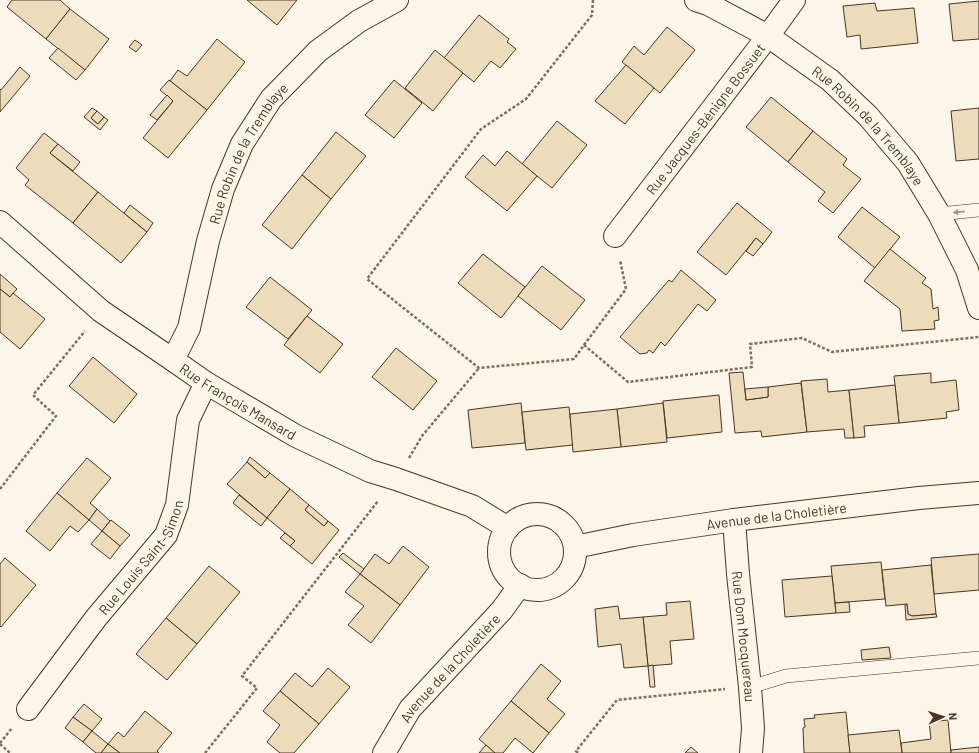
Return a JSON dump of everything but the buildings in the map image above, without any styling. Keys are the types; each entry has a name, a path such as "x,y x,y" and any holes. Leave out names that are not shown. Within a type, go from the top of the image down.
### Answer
{"street":[{"name":"Rue Robin de la Tremblaye","path":"173,360 190,328 208,242 223,188 242,144 271,99 318,51 359,21 397,0"},
{"name":"Rue Robin de la Tremblaye","path":"696,0 708,4 768,36 830,80 868,116 908,163 939,214 966,270 979,308"},
{"name":"Rue Jacques-Bénigne Bossuet","path":"615,236 794,0"},
{"name":"Rue François Mansard","path":"0,222 101,311 206,384 296,436 370,470 472,506 508,528"},
{"name":"Rue Louis Saint-Simon","path":"28,709 96,618 166,535 177,505 188,420 206,384"},
{"name":"Avenue de la Choletière","path":"575,547 633,535 734,520 919,498 979,493"},
{"path":"542,514 554,518 564,525 571,535 575,547 575,558 571,570 564,580 543,590 531,590 510,579 504,570 500,559 501,543 508,528 518,520 529,515 542,514"},
{"name":"Rue Dom Mocquereau","path":"734,520 753,728 751,753"},
{"name":"Avenue de la Choletière","path":"384,753 410,710 502,610 520,585"}],"lane":[{"path":"939,214 979,210"},
{"path":"750,687 786,676 979,658"}],"path":[{"path":"593,0 592,15 526,99 481,129 367,279 479,368 574,359 626,289 615,236"},
{"path":"0,489 56,416 33,394 101,311"},
{"path":"584,345 628,382 752,367 750,344 802,338 832,352 979,337"},
{"path":"205,753 257,688 242,676 396,479 422,436 479,368"},
{"path":"578,753 576,751 617,700 750,687"},
{"path":"0,744 10,753"}]}
